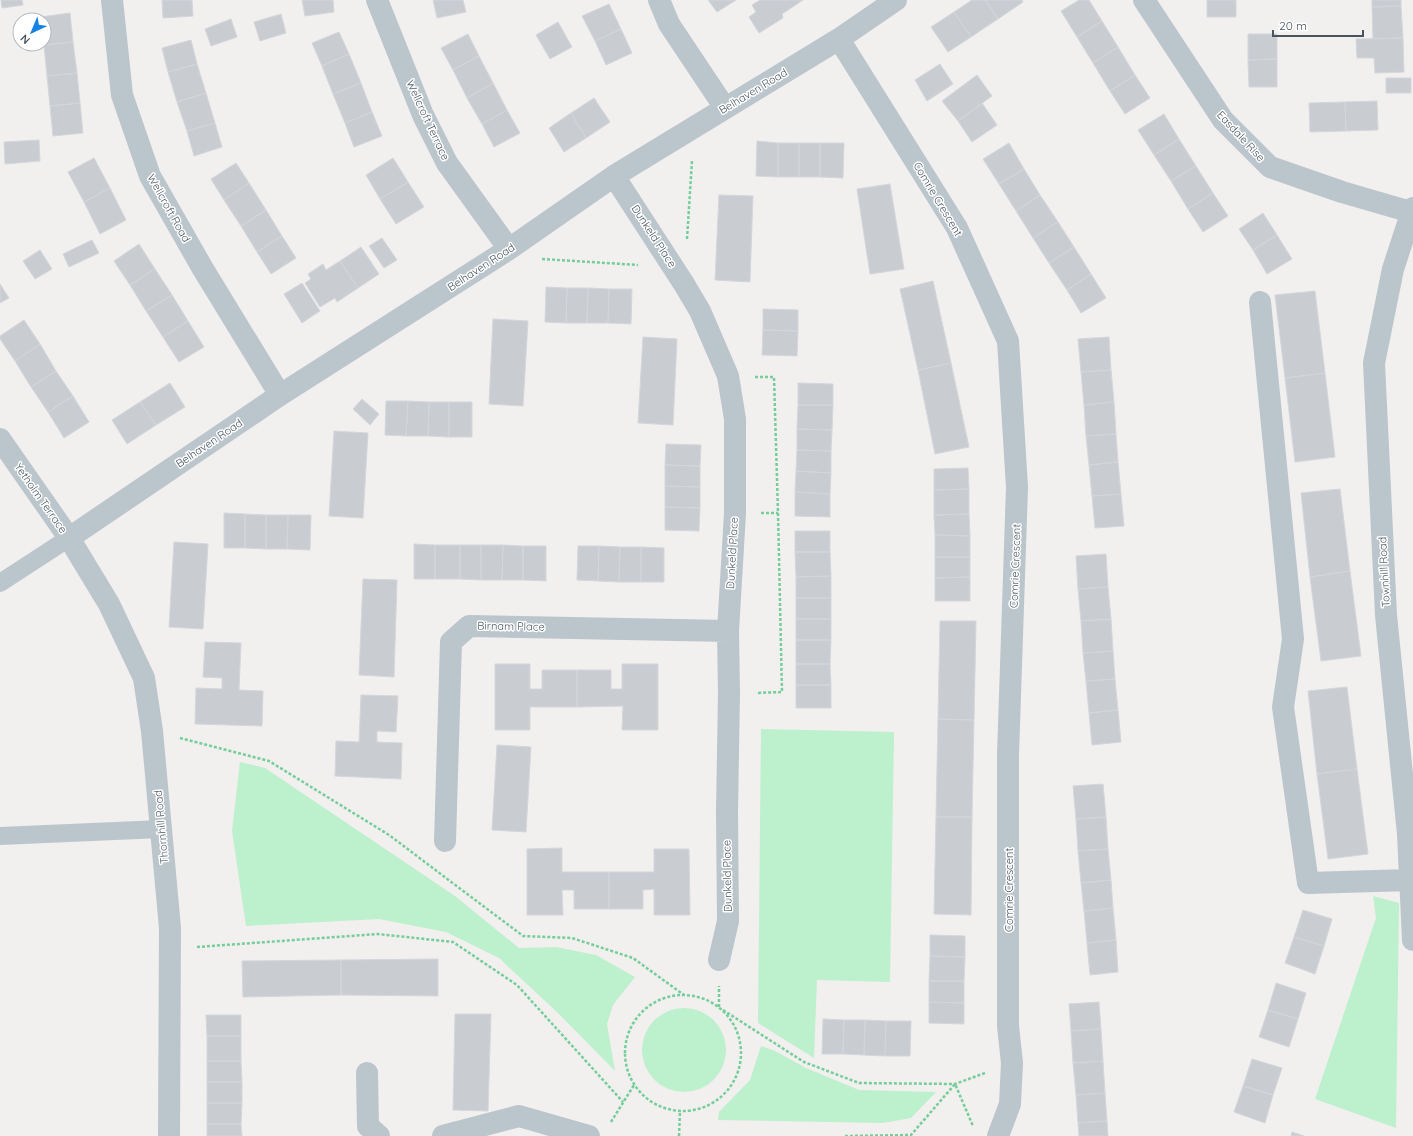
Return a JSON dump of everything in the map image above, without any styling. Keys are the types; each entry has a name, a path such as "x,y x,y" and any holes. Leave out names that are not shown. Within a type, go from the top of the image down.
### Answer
{"street":[{"name":"Wellcroft Road","path":"112,0 122,95 150,176 203,269 280,395"},
{"name":"Wellcroft Terrace","path":"377,0 424,115 447,163 504,253"},
{"path":"659,0 669,24 725,108"},
{"name":"Belhaven Road","path":"69,538 280,395 504,253 614,176 839,39 896,0"},
{"name":"Easdale Rise","path":"1144,0 1223,120 1270,167 1342,192 1412,210"},
{"name":"Comrie Crescent","path":"839,39 957,228 1008,340 1017,487 1008,755 1008,1026 1012,1063 1010,1104 998,1136"},
{"name":"Dunkeld Place","path":"614,176 679,275 700,311 728,376 735,419 735,512 728,631 728,921 719,960"},
{"name":"Townhill Road","path":"1412,210 1392,269 1374,363 1386,615 1408,834 1413,940"},
{"path":"1260,302 1293,638 1283,707 1308,883 1410,880"},
{"name":"Yetholm Terrace","path":"0,439 69,538"},
{"name":"Thornhill Road","path":"69,538 109,604 144,678 152,731 170,928 169,1136"},
{"name":"Birnam Place","path":"445,841 451,642 469,626 728,631"},
{"path":"367,1073 368,1126 379,1136"},
{"path":"443,1136 519,1116 589,1136"}],"lane":[{"path":"0,583 69,538"},
{"path":"0,836 162,829"}],"path":[{"path":"504,253 679,275 694,126"},
{"path":"774,377 779,521 782,692"},
{"path":"152,731 269,761 389,835 523,936 572,938 633,958 684,995"},
{"path":"170,948 378,934 453,942 517,986 623,1102"},
{"path":"719,1008 731,1021 739,1038 741,1056 737,1074 728,1089 715,1102 698,1110 680,1111 662,1108 646,1099 634,1086 626,1069 624,1051 627,1033 636,1017 650,1005 666,997 684,995 702,998 719,1008 804,1062 860,1083 955,1084 1012,1063"},
{"path":"955,1084 974,1130"},
{"path":"846,1136 911,1135 955,1084"},
{"path":"611,1123 634,1086"},
{"path":"679,1136 680,1111"}],"green space":[{"path":"761,729 894,732 890,982 817,980 814,1058 758,1023"},
{"path":"240,762 265,768 455,896 519,948 556,947 596,955 635,977 613,1005 607,1024 615,1071 557,1012 499,958 446,932 379,919 246,926 232,831"},
{"path":"1373,896 1399,903 1396,1128 1315,1099 1376,918"},
{"path":"676,1008 692,1008 708,1015 719,1026 726,1042 726,1058 723,1066 714,1080 708,1085 692,1092 676,1092 660,1085 649,1074 642,1058 642,1042 649,1026 660,1015"},
{"path":"761,1046 775,1051 806,1068 859,1090 936,1092 911,1118 883,1123 718,1120 719,1112 750,1080"}],"building":[{"path":"1,0 22,0 23,5 2,8"},
{"path":"162,0 192,0 193,16 163,18"},
{"path":"302,0 333,0 334,12 305,16"},
{"path":"433,0 463,0 466,12 437,18"},
{"path":"708,0 736,0 717,12"},
{"path":"760,0 803,0 782,14 783,18 759,33 749,17 756,12 752,5"},
{"path":"972,0 985,0 998,19 971,37 954,12"},
{"path":"985,0 1022,0 1023,2 998,19"},
{"path":"1079,0 1089,0 1102,21 1077,37 1061,11"},
{"path":"1207,0 1236,0 1236,17 1207,17"},
{"path":"1372,0 1401,0 1401,6 1372,7"},
{"path":"609,4 621,29 595,41 582,16"},
{"path":"1401,6 1403,38 1373,39 1372,7"},
{"path":"954,12 971,37 948,52 931,27"},
{"path":"70,13 73,42 52,44 52,15"},
{"path":"281,14 286,33 260,41 254,22"},
{"path":"231,19 237,37 211,46 205,29"},
{"path":"1102,21 1118,47 1093,63 1077,37"},
{"path":"558,22 572,47 550,59 536,35"},
{"path":"621,29 632,53 606,65 595,41"},
{"path":"339,32 349,54 322,66 312,43"},
{"path":"468,34 479,56 453,70 441,48"},
{"path":"1248,34 1277,34 1277,59 1248,60"},
{"path":"1403,38 1404,72 1375,73 1374,58 1357,58 1356,39"},
{"path":"191,40 197,64 168,72 162,48"},
{"path":"73,42 77,73 47,76 45,52 52,52 52,44"},
{"path":"1118,47 1135,75 1110,91 1093,63"},
{"path":"349,54 361,83 333,94 322,66"},
{"path":"479,56 493,83 467,98 453,70"},
{"path":"1277,59 1277,87 1249,87 1248,60"},
{"path":"197,64 206,93 177,102 168,72"},
{"path":"940,64 953,84 927,101 915,80"},
{"path":"77,73 80,103 50,106 47,76"},
{"path":"977,75 992,96 958,121 942,101"},
{"path":"1135,75 1150,98 1125,114 1110,91"},
{"path":"1386,78 1411,78 1411,93 1386,93"},
{"path":"361,83 372,112 345,123 333,94"},
{"path":"493,83 507,110 482,124 467,98"},
{"path":"206,93 215,123 187,131 177,102"},
{"path":"594,98 610,122 586,138 571,113"},
{"path":"1377,101 1378,130 1346,131 1345,102"},
{"path":"1345,102 1346,131 1310,132 1309,103"},
{"path":"80,103 83,133 53,136 50,106"},
{"path":"982,103 997,125 972,142 958,121"},
{"path":"507,110 520,133 494,147 482,124"},
{"path":"372,112 382,136 354,147 345,123"},
{"path":"571,113 586,138 564,152 549,128"},
{"path":"1164,114 1179,139 1154,155 1138,130"},
{"path":"215,123 222,147 194,156 187,131"},
{"path":"1179,139 1196,166 1171,181 1154,155"},
{"path":"39,140 40,161 5,164 4,142"},
{"path":"757,141 778,143 778,177 756,176"},
{"path":"778,143 799,143 799,177 778,177"},
{"path":"799,143 820,143 820,177 799,177"},
{"path":"820,143 844,143 843,178 820,177"},
{"path":"1009,143 1024,169 999,184 983,159"},
{"path":"94,158 110,188 84,202 68,172"},
{"path":"393,158 408,182 380,199 366,175"},
{"path":"236,163 249,183 224,200 211,179"},
{"path":"1196,166 1213,193 1188,209 1171,181"},
{"path":"1024,169 1040,195 1016,211 999,184"},
{"path":"408,182 424,207 396,224 380,199"},
{"path":"249,183 266,210 241,226 224,200"},
{"path":"890,184 904,269 870,274 857,189"},
{"path":"110,188 126,220 100,234 84,202"},
{"path":"1213,193 1228,216 1203,232 1188,209"},
{"path":"719,195 753,196 750,282 715,280"},
{"path":"1040,195 1058,222 1033,238 1016,211"},
{"path":"266,210 282,236 257,252 241,226"},
{"path":"1263,213 1277,235 1253,250 1239,229"},
{"path":"1058,222 1074,247 1049,263 1033,238"},
{"path":"1277,235 1292,259 1267,274 1253,250"},
{"path":"282,236 296,258 271,274 257,252"},
{"path":"382,238 397,260 384,268 369,246"},
{"path":"92,240 99,253 69,267 63,254"},
{"path":"139,244 155,269 130,285 114,261"},
{"path":"361,247 379,274 358,288 340,261"},
{"path":"1074,247 1091,274 1067,290 1049,263"},
{"path":"40,250 52,269 35,279 23,261"},
{"path":"340,261 358,288 337,302 335,298 320,307 305,283 311,279 308,274 323,264 326,270"},
{"path":"155,269 172,295 146,311 130,285"},
{"path":"1091,274 1106,298 1081,313 1067,290"},
{"path":"933,281 951,363 918,370 900,289"},
{"path":"302,283 320,311 302,323 284,294"},
{"path":"0,284 9,298 0,303"},
{"path":"546,287 567,288 566,323 545,322"},
{"path":"567,288 588,288 587,323 566,323"},
{"path":"588,288 609,289 608,323 587,323"},
{"path":"609,289 632,289 631,324 608,323"},
{"path":"1315,291 1325,373 1285,378 1275,295"},
{"path":"172,295 188,321 163,337 146,311"},
{"path":"763,309 798,310 798,331 763,330"},
{"path":"493,319 528,321 523,406 489,404"},
{"path":"24,320 40,344 15,361 0,339 0,336"},
{"path":"188,321 204,347 179,362 163,337"},
{"path":"763,330 798,331 797,356 762,355"},
{"path":"643,337 677,339 673,425 638,423"},
{"path":"1109,337 1111,370 1081,372 1078,339"},
{"path":"40,344 56,371 31,387 15,361"},
{"path":"951,363 969,447 935,454 918,370"},
{"path":"1111,370 1114,402 1084,405 1081,372"},
{"path":"56,371 73,396 48,412 31,387"},
{"path":"1325,373 1335,457 1295,462 1285,378"},
{"path":"170,383 185,407 156,425 140,402"},
{"path":"798,383 833,384 833,405 798,405"},
{"path":"73,396 89,422 64,438 48,412"},
{"path":"362,399 379,414 370,425 353,409"},
{"path":"386,401 408,401 406,436 385,435"},
{"path":"408,401 429,402 428,436 406,436"},
{"path":"140,402 156,425 127,444 112,420"},
{"path":"429,402 449,402 449,437 428,436"},
{"path":"449,402 472,402 472,437 449,437"},
{"path":"1114,402 1116,434 1086,436 1084,405"},
{"path":"798,405 833,405 832,430 797,429"},
{"path":"797,429 832,430 831,451 797,450"},
{"path":"334,431 368,433 363,518 329,516"},
{"path":"1116,434 1118,462 1089,465 1086,436"},
{"path":"666,444 701,445 700,466 665,465"},
{"path":"797,450 831,451 831,473 796,471"},
{"path":"1118,462 1121,494 1092,496 1089,465"},
{"path":"665,465 700,466 700,487 665,486"},
{"path":"968,468 969,489 934,490 934,469"},
{"path":"796,471 831,473 830,494 795,492"},
{"path":"665,486 700,487 700,508 665,507"},
{"path":"969,489 969,514 934,515 934,490"},
{"path":"1340,489 1350,571 1310,577 1301,493"},
{"path":"795,492 830,494 830,517 795,516"},
{"path":"1121,494 1124,526 1095,528 1092,496"},
{"path":"665,507 700,508 699,531 665,530"},
{"path":"224,513 245,514 245,548 224,548"},
{"path":"245,514 266,515 266,549 245,548"},
{"path":"969,514 970,536 935,535 934,515"},
{"path":"266,515 288,515 287,549 266,549"},
{"path":"288,515 311,515 310,550 287,549"},
{"path":"795,531 830,531 830,552 795,552"},
{"path":"935,535 970,536 970,557 935,557"},
{"path":"174,542 208,544 203,629 169,627"},
{"path":"414,544 435,545 435,579 414,579"},
{"path":"435,545 460,545 460,579 435,579"},
{"path":"460,545 481,545 481,580 460,579"},
{"path":"481,545 503,545 502,580 481,580"},
{"path":"503,545 523,546 523,580 502,580"},
{"path":"523,546 546,546 546,581 523,580"},
{"path":"578,546 599,546 598,581 577,580"},
{"path":"599,546 620,547 619,582 598,581"},
{"path":"620,547 641,547 641,582 619,582"},
{"path":"641,547 664,548 664,582 641,582"},
{"path":"795,552 830,552 831,576 796,577"},
{"path":"1106,554 1108,587 1078,589 1076,556"},
{"path":"935,557 970,557 970,577 935,578"},
{"path":"1350,571 1361,656 1321,661 1310,577"},
{"path":"831,576 831,598 796,598 796,577"},
{"path":"970,577 970,601 935,601 935,578"},
{"path":"363,579 397,580 394,677 359,675"},
{"path":"1108,587 1111,619 1081,621 1078,589"},
{"path":"796,598 831,598 831,619 796,619"},
{"path":"796,619 831,619 831,640 796,640"},
{"path":"1111,619 1113,651 1083,653 1081,621"},
{"path":"940,621 976,621 974,720 938,719"},
{"path":"796,640 831,640 830,664 796,664"},
{"path":"205,642 241,643 239,690 263,691 262,726 195,724 196,688 222,689 222,678 203,677"},
{"path":"1113,651 1115,679 1086,681 1083,653"},
{"path":"495,664 530,664 530,689 542,689 542,670 577,670 577,707 530,707 530,730 495,730"},
{"path":"622,664 658,664 658,730 622,730 623,706 577,707 577,670 611,670 611,689 622,689"},
{"path":"796,664 830,664 831,685 796,685"},
{"path":"1115,679 1118,710 1089,713 1086,681"},
{"path":"796,685 831,685 831,708 796,708"},
{"path":"1347,687 1357,769 1317,774 1308,691"},
{"path":"361,695 398,696 396,732 377,731 377,742 402,743 401,779 335,776 336,741 359,742"},
{"path":"1118,710 1121,742 1092,745 1089,713"},
{"path":"938,719 974,720 972,817 936,817"},
{"path":"497,745 531,747 526,832 492,830"},
{"path":"1357,769 1368,854 1328,859 1317,774"},
{"path":"1103,784 1106,817 1076,819 1073,786"},
{"path":"936,817 972,817 971,915 934,914"},
{"path":"1106,817 1108,849 1078,851 1076,819"},
{"path":"562,848 562,872 609,872 609,909 574,909 574,890 562,890 563,915 527,915 527,849"},
{"path":"654,849 689,849 690,915 654,915 654,889 643,890 643,909 609,909 609,872 654,872"},
{"path":"1108,849 1111,880 1081,883 1078,851"},
{"path":"1111,880 1113,908 1084,911 1081,883"},
{"path":"1113,908 1116,940 1087,943 1084,911"},
{"path":"1303,910 1332,919 1324,946 1294,937"},
{"path":"930,935 965,936 965,957 930,956"},
{"path":"1294,937 1324,946 1315,974 1285,963"},
{"path":"1116,940 1118,972 1090,975 1087,943"},
{"path":"930,956 965,957 964,981 929,981"},
{"path":"438,959 438,996 341,995 341,960"},
{"path":"341,960 341,995 243,997 242,961"},
{"path":"929,981 964,981 964,1003 929,1002"},
{"path":"1276,983 1306,993 1298,1019 1268,1010"},
{"path":"929,1002 964,1003 964,1024 929,1023"},
{"path":"1099,1002 1101,1029 1071,1031 1069,1004"},
{"path":"1268,1010 1298,1019 1289,1047 1259,1037"},
{"path":"455,1014 491,1014 488,1111 453,1110"},
{"path":"206,1015 241,1015 241,1036 207,1036"},
{"path":"823,1019 844,1020 843,1054 822,1054"},
{"path":"844,1020 865,1020 864,1055 843,1054"},
{"path":"865,1020 886,1021 885,1056 864,1055"},
{"path":"886,1021 911,1021 910,1056 885,1056"},
{"path":"1101,1029 1103,1061 1073,1063 1071,1031"},
{"path":"207,1036 241,1036 241,1061 207,1061"},
{"path":"1252,1059 1282,1068 1273,1095 1243,1086"},
{"path":"207,1061 241,1061 242,1082 207,1082"},
{"path":"1103,1061 1105,1093 1076,1095 1073,1063"},
{"path":"207,1082 242,1082 242,1103 207,1103"},
{"path":"1243,1086 1273,1095 1265,1123 1234,1112"},
{"path":"1105,1093 1107,1121 1078,1123 1076,1095"},
{"path":"207,1103 242,1103 241,1124 207,1124"},
{"path":"1107,1121 1108,1136 1079,1136 1078,1123"},
{"path":"207,1124 241,1124 242,1136 207,1136"},
{"path":"1292,1132 1304,1136 1291,1136"}]}
